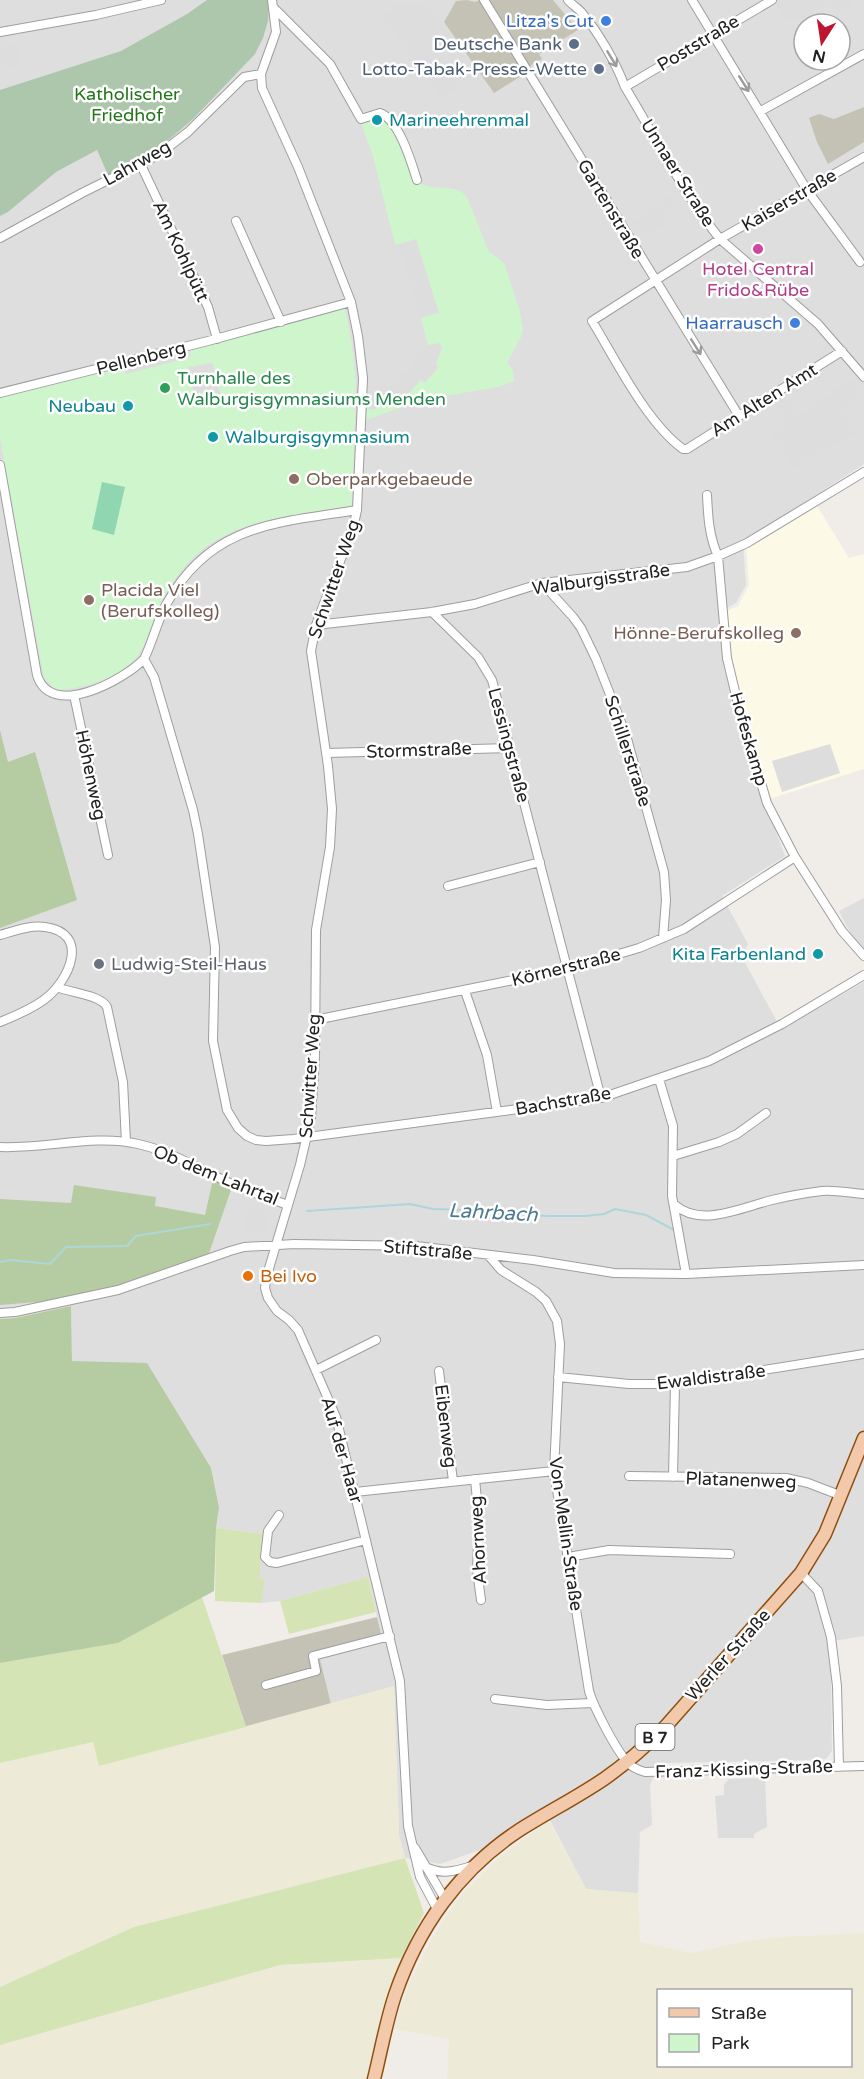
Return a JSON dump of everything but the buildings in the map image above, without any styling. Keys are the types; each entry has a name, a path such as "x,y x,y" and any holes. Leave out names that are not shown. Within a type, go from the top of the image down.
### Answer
{"main road":[{"name":"Werler Straße","path":"374,2079 394,1998 412,1952 441,1904 476,1864 518,1831 597,1784 627,1762 666,1726 801,1573 825,1534 863,1443"}],"street":[{"path":"0,32 96,15 161,0"},
{"name":"Gartenstraße","path":"484,0 739,416"},
{"name":"Unnaer Straße","path":"568,0 581,11 620,72 625,87 688,194 720,239 791,299 864,376"},
{"path":"692,0 807,190 860,262"},
{"name":"Poststraße","path":"625,87 772,0"},
{"path":"261,74 276,32 273,4"},
{"path":"273,4 330,64 361,119 380,113 390,120 417,180"},
{"path":"761,111 864,54"},
{"name":"Lahrweg","path":"0,238 82,193 141,165 172,146 244,77 261,74"},
{"name":"Schwitter Weg","path":"261,74 262,88 298,167 351,302 363,378 357,510 350,538 316,625 311,648 311,663 327,753 331,830 316,930 315,1057 308,1137 276,1245"},
{"name":"Kaiserstraße","path":"687,449 680,447 670,438 644,406 592,321 720,239 864,157"},
{"name":"Am Kohlpütt","path":"141,165 208,307 217,339"},
{"path":"236,221 281,322"},
{"name":"Pellenberg","path":"0,393 217,339 351,302"},
{"name":"Am Alten Amt","path":"687,449 842,351"},
{"path":"0,465 39,681 45,690 60,695 74,695 113,682 136,667 150,648 160,617 183,576 215,547 263,527 357,510"},
{"name":"Walburgisstraße","path":"316,625 432,612 475,604 542,583 687,567 747,543 864,472"},
{"name":"Hofeskamp","path":"707,495 713,545 718,556 727,658 767,803 795,857 842,931 864,956"},
{"name":"Schillerstraße","path":"542,583 573,616 581,628 596,659 626,735 664,872 666,900 663,938"},
{"name":"Lessingstraße","path":"432,612 467,645 486,669 497,694 601,1098"},
{"name":"Bachstraße","path":"144,659 154,677 198,834 215,947 213,1041 227,1110 238,1128 256,1140 293,1139 601,1098 709,1061 782,1024 864,975"},
{"name":"Höhenweg","path":"74,695 108,855"},
{"name":"Stormstraße","path":"327,753 510,747"},
{"name":"Körnerstraße","path":"315,1020 568,969 639,948 684,929 795,857"},
{"path":"448,886 540,862"},
{"path":"0,935 45,927 61,932 70,942 72,957 65,977 46,999 0,1022"},
{"path":"57,987 105,1002 123,1082 126,1142"},
{"path":"465,991 487,1055 497,1112"},
{"path":"659,1079 673,1126 672,1196 686,1274"},
{"path":"673,1156 737,1134 766,1113"},
{"name":"Ob dem Lahrtal","path":"0,1147 101,1141 139,1144 165,1152 233,1184 288,1205"},
{"path":"675,1205 682,1212 707,1215 775,1199 823,1191 864,1194"},
{"name":"Stiftstraße","path":"0,1313 15,1312 118,1290 244,1247 276,1245 416,1246 533,1260 614,1273 686,1274 864,1265"},
{"name":"Auf der Haar","path":"276,1245 265,1282 266,1293 272,1305 298,1330 336,1417 390,1636 402,1700 406,1811 411,1839 420,1877 441,1904"},
{"name":"Von-Mellin-Straße","path":"488,1256 501,1270 546,1301 553,1311 559,1330 554,1471 592,1703 627,1762"},
{"path":"316,1370 376,1340"},
{"name":"Ewaldistraße","path":"558,1377 629,1384 675,1384 864,1354"},
{"name":"Eibenweg","path":"439,1371 453,1480"},
{"name":"Platanenweg","path":"673,1477 675,1384"},
{"path":"355,1492 554,1471"},
{"name":"Platanenweg","path":"630,1476 786,1478 808,1483 842,1496"},
{"name":"Ahornweg","path":"474,1479 479,1521 477,1570 482,1600"},
{"path":"279,1515 268,1531 265,1557 270,1562 278,1563 366,1540"},
{"path":"568,1557 609,1550 730,1554"},
{"path":"801,1573 818,1591 831,1637 837,1686 839,1767"},
{"path":"266,1685 316,1671 313,1656 390,1636"},
{"path":"495,1699 547,1705 592,1703"},
{"name":"Franz-Kissing-Straße","path":"627,1762 645,1772 864,1766"},
{"name":"Auf der Haar","path":"411,1839 441,1904"},
{"path":"424,1866 432,1870 448,1872 476,1864"}],"shaded area":[{"path":"0,0 864,0 864,464 743,542 746,585 736,603 720,612 722,644 732,701 755,775 785,856 722,896 748,944 742,957 781,1029 864,982 864,1636 827,1642 831,1667 832,1751 826,1759 660,1763 650,1785 652,1825 640,1832 638,1894 586,1889 544,1809 515,1825 483,1849 440,1864 405,1858 399,1835 394,1686 331,1704 320,1659 383,1642 368,1577 280,1601 261,1603 265,1580 258,1579 264,1534 216,1528 219,1508 72,1361 71,1306 0,1319"},
{"path":"480,0 553,0 578,30 539,54 542,59 521,71 523,75 494,93 444,22 456,1 475,2"},
{"path":"781,0 854,0 849,2 851,7 837,12 834,12 828,1 822,3 823,8 815,12 792,12 792,18 786,21 775,3"},
{"path":"427,2 478,74 441,99 382,15 394,6"},
{"path":"17,45 21,66 3,71 0,49"},
{"path":"864,107 864,142 828,164 809,118 819,114 834,119"},
{"path":"675,192 681,203 667,213 671,220 642,240 631,223"},
{"path":"415,240 438,311 420,317 398,246"},
{"path":"440,344 441,349 435,363 437,368 425,382 420,379 409,393 374,409 366,407 366,396 383,393 406,369 411,368 420,348"},
{"path":"189,350 191,357 126,374 124,366"},
{"path":"213,363 220,394 195,399 188,367"},
{"path":"854,377 864,390 864,394 842,414 858,434 793,468 771,433 785,423 773,404 786,397 799,415"},
{"name":"Hönne-Berufskolleg","path":"816,504 849,558 864,554 864,769 769,799 741,703 731,656 727,611 738,606 749,585 746,546"},
{"path":"830,744 840,773 782,792 772,761"},
{"path":"864,898 864,960 839,911"},
{"path":"252,1201 271,1212 266,1233 241,1234"},
{"path":"377,1617 383,1642 320,1659 331,1704 246,1727 222,1655"},
{"path":"394,1686 399,1835 405,1858 134,1927 0,1987 0,1763 93,1742 100,1766"},
{"path":"765,1778 767,1827 754,1834 754,1838 718,1838 715,1796 724,1795 724,1784 729,1779"},
{"path":"549,1821 586,1889 638,1893 640,1942 691,1953 751,1940 864,1933 864,2079 447,2079 449,2039 394,2029 407,1987 430,1942 463,1893 503,1854"},
{"path":"401,1958 385,2002 366,2079 0,2079 0,2045 280,1965"}],"green space":[{"name":"Katholischer Friedhof","path":"207,0 268,0 268,21 255,54 193,119 156,150 109,177 97,150 56,172 0,216 0,90 121,51 187,14"},
{"path":"379,114 390,121 416,180 430,187 462,192 467,197 489,252 505,265 523,329 507,363 513,370 514,381 498,387 421,400 364,421 364,408 373,410 409,393 421,380 425,383 438,368 436,363 442,349 440,343 428,345 421,318 439,313 416,239 395,245 373,156 360,120"},
{"path":"345,309 356,384 352,506 291,515 250,525 213,542 191,560 173,582 159,607 142,649 128,666 98,682 56,690 44,678 0,438 0,398"},
{"path":"102,482 125,487 114,535 92,529"},
{"path":"0,730 8,762 35,752 77,900 0,928"},
{"path":"214,1175 233,1184 207,1259 118,1290 74,1299 0,1305 0,1199 71,1203 74,1185 156,1197 155,1206 205,1215"},
{"path":"71,1306 72,1361 147,1363 211,1468 219,1508 214,1591 118,1643 0,1663 0,1319"},
{"path":"216,1528 264,1534 259,1578 265,1580 261,1603 215,1601"},
{"path":"368,1577 376,1612 289,1634 280,1601"},
{"path":"202,1597 246,1727 99,1766 93,1742 0,1763 0,1663 118,1643"},
{"path":"405,1858 424,1913 401,1958 280,1965 0,2045 0,1987 134,1927"}],"waterway":[{"name":"Lahrbach","path":"307,1211 410,1204 433,1209 502,1211 545,1216 585,1216 604,1214 615,1209 646,1215 674,1230"},
{"name":"Lahrbach","path":"0,1262 10,1260 50,1264 66,1247 127,1246 136,1236 210,1224"}],"place":[{"name":"Litza's Cut","path":"606,21"},
{"name":"Deutsche Bank","path":"574,44"},
{"name":"Lotto-Tabak-Presse-Wette","path":"599,69"},
{"name":"Marineehrenmal","path":"377,120"},
{"name":"Hotel Central Frido&Rübe","path":"758,249"},
{"name":"Haarrausch","path":"795,323"},
{"name":"Turnhalle des Walburgisgymnasiums Menden","path":"165,388"},
{"name":"Neubau","path":"128,406"},
{"name":"Walburgisgymnasium","path":"213,437"},
{"name":"Oberparkgebaeude","path":"294,479"},
{"name":"Placida Viel (Berufskolleg)","path":"89,600"},
{"name":"Hönne-Berufskolleg","path":"796,633"},
{"name":"Kita Farbenland","path":"818,954"},
{"name":"Ludwig-Steil-Haus","path":"99,964"},
{"name":"Bei Ivo","path":"248,1276"}]}
